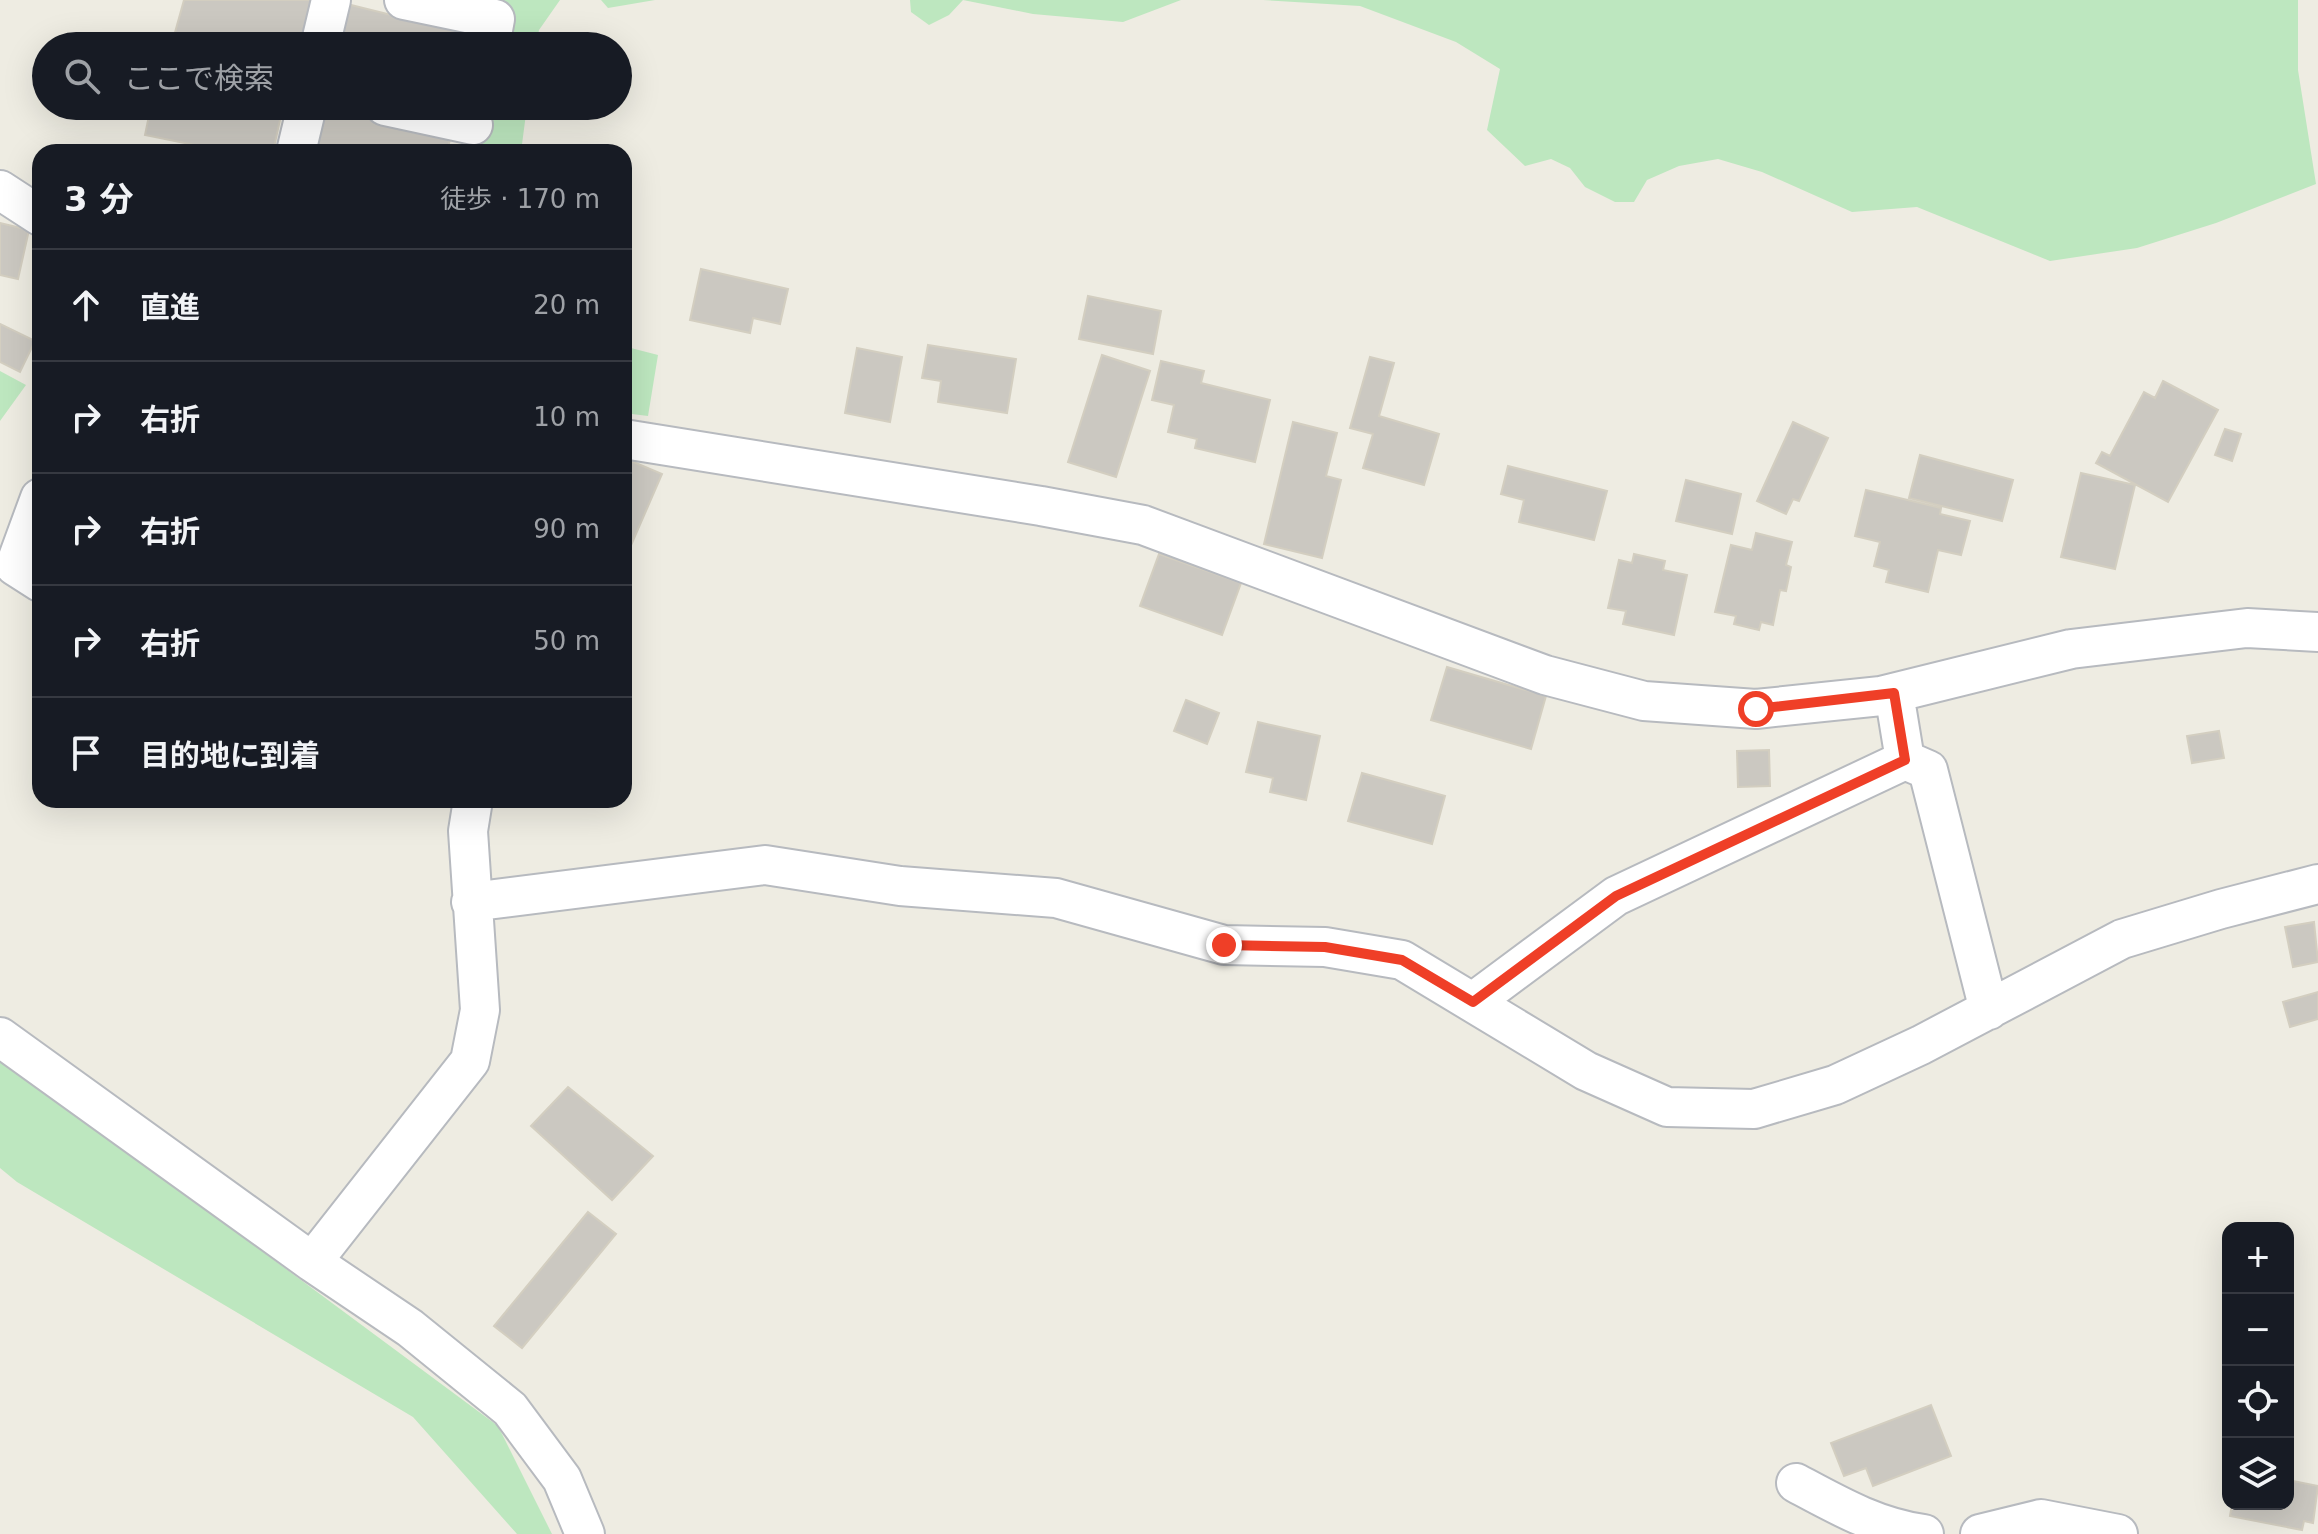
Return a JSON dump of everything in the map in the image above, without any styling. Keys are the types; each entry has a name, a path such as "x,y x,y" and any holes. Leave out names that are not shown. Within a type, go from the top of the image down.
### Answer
{"street":[{"path":"323,32 331,0"},
{"path":"404,0 495,19 493,32"},
{"path":"298,144 304,120"},
{"path":"441,120 473,128"},
{"path":"0,190 32,211"},
{"path":"632,440 1143,525 1545,675 1644,701 1756,709 1894,693 2071,649 2247,628 2318,632"},
{"path":"32,520 15,566 32,577"},
{"path":"1894,693 1905,760"},
{"path":"1473,1002 1616,896 1905,760 1928,770 1989,1010"},
{"path":"312,1262 470,1061 480,1010 468,831 472,808"},
{"path":"471,902 765,865 900,886 1056,898 1224,945 1325,947 1402,960 1586,1071 1667,1107 1754,1109 1835,1085 1921,1045 2122,939 2318,884"},
{"path":"0,1037 312,1262 410,1328 510,1409 562,1479 585,1534"},
{"path":"1796,1483 1854,1514 1901,1531 1924,1534"},
{"path":"1980,1534 2041,1519 2118,1534"}],"green space":[{"path":"488,0 560,0 539,32 483,32"},
{"path":"601,0 655,0 608,8"},
{"path":"910,0 963,0 949,15 929,25 911,12"},
{"path":"963,0 1181,0 1123,22 1033,14"},
{"path":"1263,0 2298,0 2298,70 2316,184 2216,223 2137,248 2050,261 1917,207 1852,212 1762,172 1718,159 1679,166 1647,180 1634,202 1615,202 1585,187 1570,168 1551,159 1525,166 1487,130 1500,69 1456,42 1360,6"},
{"path":"468,120 525,120 522,144 463,144"},
{"path":"632,348 658,355 648,416 632,414"},
{"path":"0,371 26,385 0,421"},
{"path":"0,1057 498,1426 552,1534 517,1534 413,1417 17,1182 0,1168"}],"building":[{"path":"184,0 314,0 308,32 175,32"},
{"path":"347,4 460,32 340,32"},
{"path":"148,120 280,120 275,144 189,144 145,135"},
{"path":"319,120 384,120 451,135 449,144 313,144"},
{"path":"0,223 29,230 18,279 0,275"},
{"path":"701,269 788,289 780,324 753,318 750,333 690,320"},
{"path":"1088,296 1161,311 1153,354 1079,339"},
{"path":"0,324 32,340 32,347 20,372 0,362"},
{"path":"928,345 1016,359 1007,413 938,402 941,381 922,378"},
{"path":"857,348 902,357 890,422 845,413"},
{"path":"1102,355 1150,371 1116,477 1068,462"},
{"path":"1370,357 1394,363 1379,416 1439,434 1424,485 1363,468 1373,434 1350,428"},
{"path":"1161,361 1204,371 1201,383 1270,400 1255,462 1195,448 1197,439 1168,432 1174,405 1152,400"},
{"path":"2163,381 2218,410 2168,502 2096,463 2102,452 2110,456 2144,392 2155,398"},
{"path":"1293,422 1337,433 1326,476 1341,480 1322,558 1264,544"},
{"path":"1793,422 1828,438 1799,501 1793,499 1786,514 1757,501"},
{"path":"2225,429 2241,434 2232,461 2215,455"},
{"path":"1920,455 2013,480 2002,521 1909,498"},
{"path":"632,461 662,474 632,543"},
{"path":"1508,466 1607,491 1594,540 1519,522 1524,500 1501,494"},
{"path":"2081,473 2135,485 2115,569 2061,557"},
{"path":"1686,480 1741,494 1732,534 1676,521"},
{"path":"1866,490 1941,508 1940,514 1970,521 1961,555 1938,550 1928,592 1886,582 1889,570 1874,566 1880,542 1855,536"},
{"path":"1756,533 1792,542 1786,565 1791,567 1786,591 1780,590 1773,625 1761,622 1759,630 1734,624 1736,616 1715,612 1731,545 1752,550"},
{"path":"1159,554 1241,583 1222,635 1140,606"},
{"path":"1634,554 1665,561 1663,570 1687,575 1674,635 1623,624 1626,611 1608,608 1619,560 1632,563"},
{"path":"1447,667 1546,696 1531,749 1431,720"},
{"path":"1186,700 1219,713 1207,744 1174,731"},
{"path":"1258,722 1320,736 1306,800 1270,792 1273,778 1246,772"},
{"path":"2219,731 2224,758 2192,763 2187,736"},
{"path":"1769,750 1770,786 1738,787 1737,751"},
{"path":"1362,773 1445,796 1432,844 1348,821"},
{"path":"2314,922 2318,962 2293,967 2285,927"},
{"path":"2318,992 2318,1019 2290,1027 2283,1002"},
{"path":"568,1087 653,1156 612,1200 531,1126"},
{"path":"588,1212 616,1234 522,1348 494,1326"},
{"path":"1931,1405 1951,1456 1873,1486 1866,1468 1844,1476 1831,1443"},
{"path":"2294,1481 2318,1486 2313,1523 2304,1521 2302,1530 2230,1516 2231,1510 2294,1510"}],"route":[{"path":"1224,945 1325,947 1402,960 1473,1002 1616,896 1905,760 1894,693 1756,709"}]}
